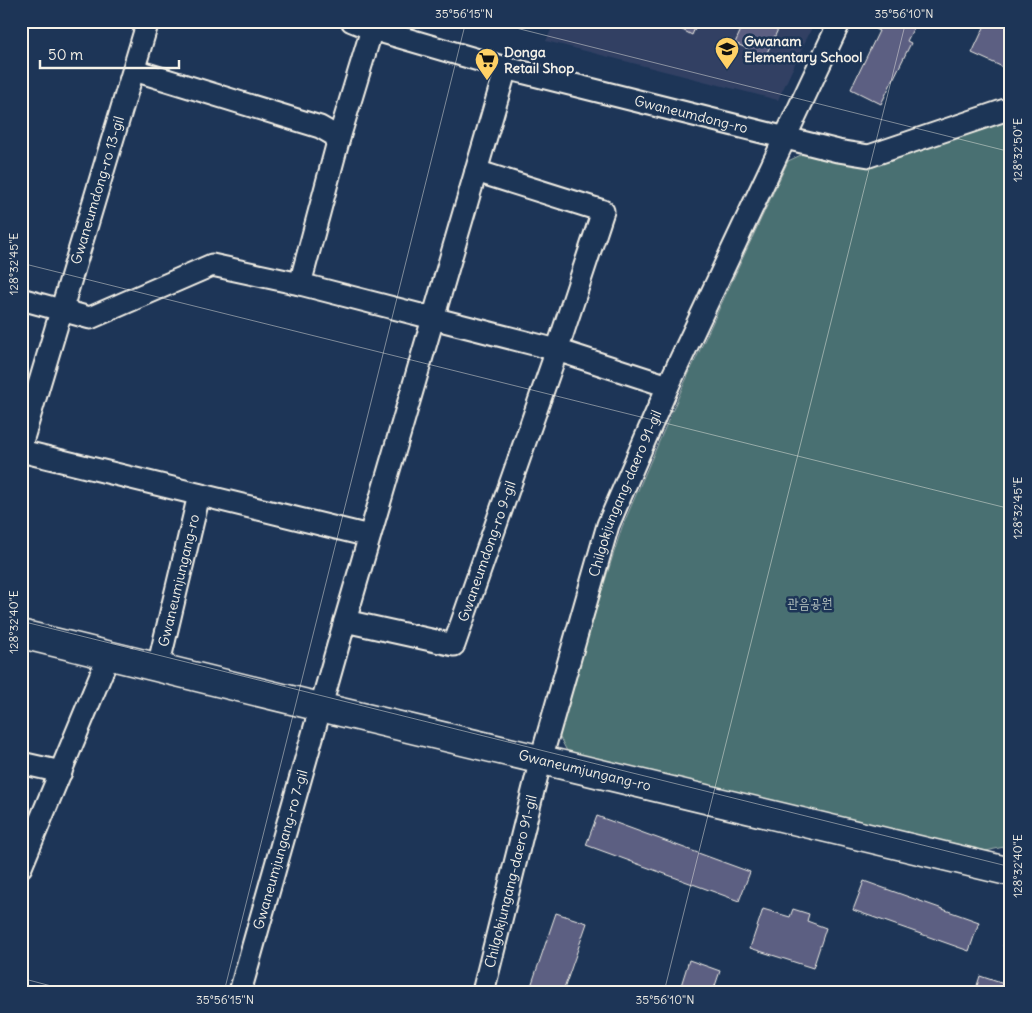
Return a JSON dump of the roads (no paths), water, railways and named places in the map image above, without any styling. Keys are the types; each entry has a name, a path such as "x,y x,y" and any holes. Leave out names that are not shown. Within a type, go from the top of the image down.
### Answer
{"main road":[{"name":"Gwaneumjungang-ro","path":"21,634 1011,872"}],"street":[{"name":"Gwaneumdong-ro 13-gil","path":"21,445 148,21"},
{"name":"Chilgokjungang-daero 91-gil","path":"483,992 541,759 608,525 668,386 840,21"},
{"name":"Gwaneumdong-ro","path":"300,284 339,138 362,25 506,68 838,151 869,156 1011,108"},
{"path":"320,707 506,68"},
{"path":"134,70 320,127 339,138"},
{"name":"Gwaneumdong-ro 9-gil","path":"345,620 454,645 557,350 603,211 476,171"},
{"path":"21,298 90,318 212,265 300,284 557,350 668,386"},
{"path":"21,451 369,536"},
{"name":"Gwaneumjungang-ro","path":"158,667 198,495"},
{"path":"21,867 109,655"},
{"name":"Gwaneumjungang-ro 7-gil","path":"240,992 320,707"},
{"path":"21,763 61,772"}],"place":[{"name":"Gwanam Elementary School","path":"727,70"},
{"name":"Donga Retail Shop","path":"487,81"}],"park label":[{"name":"관음공원","path":"810,603"}]}
